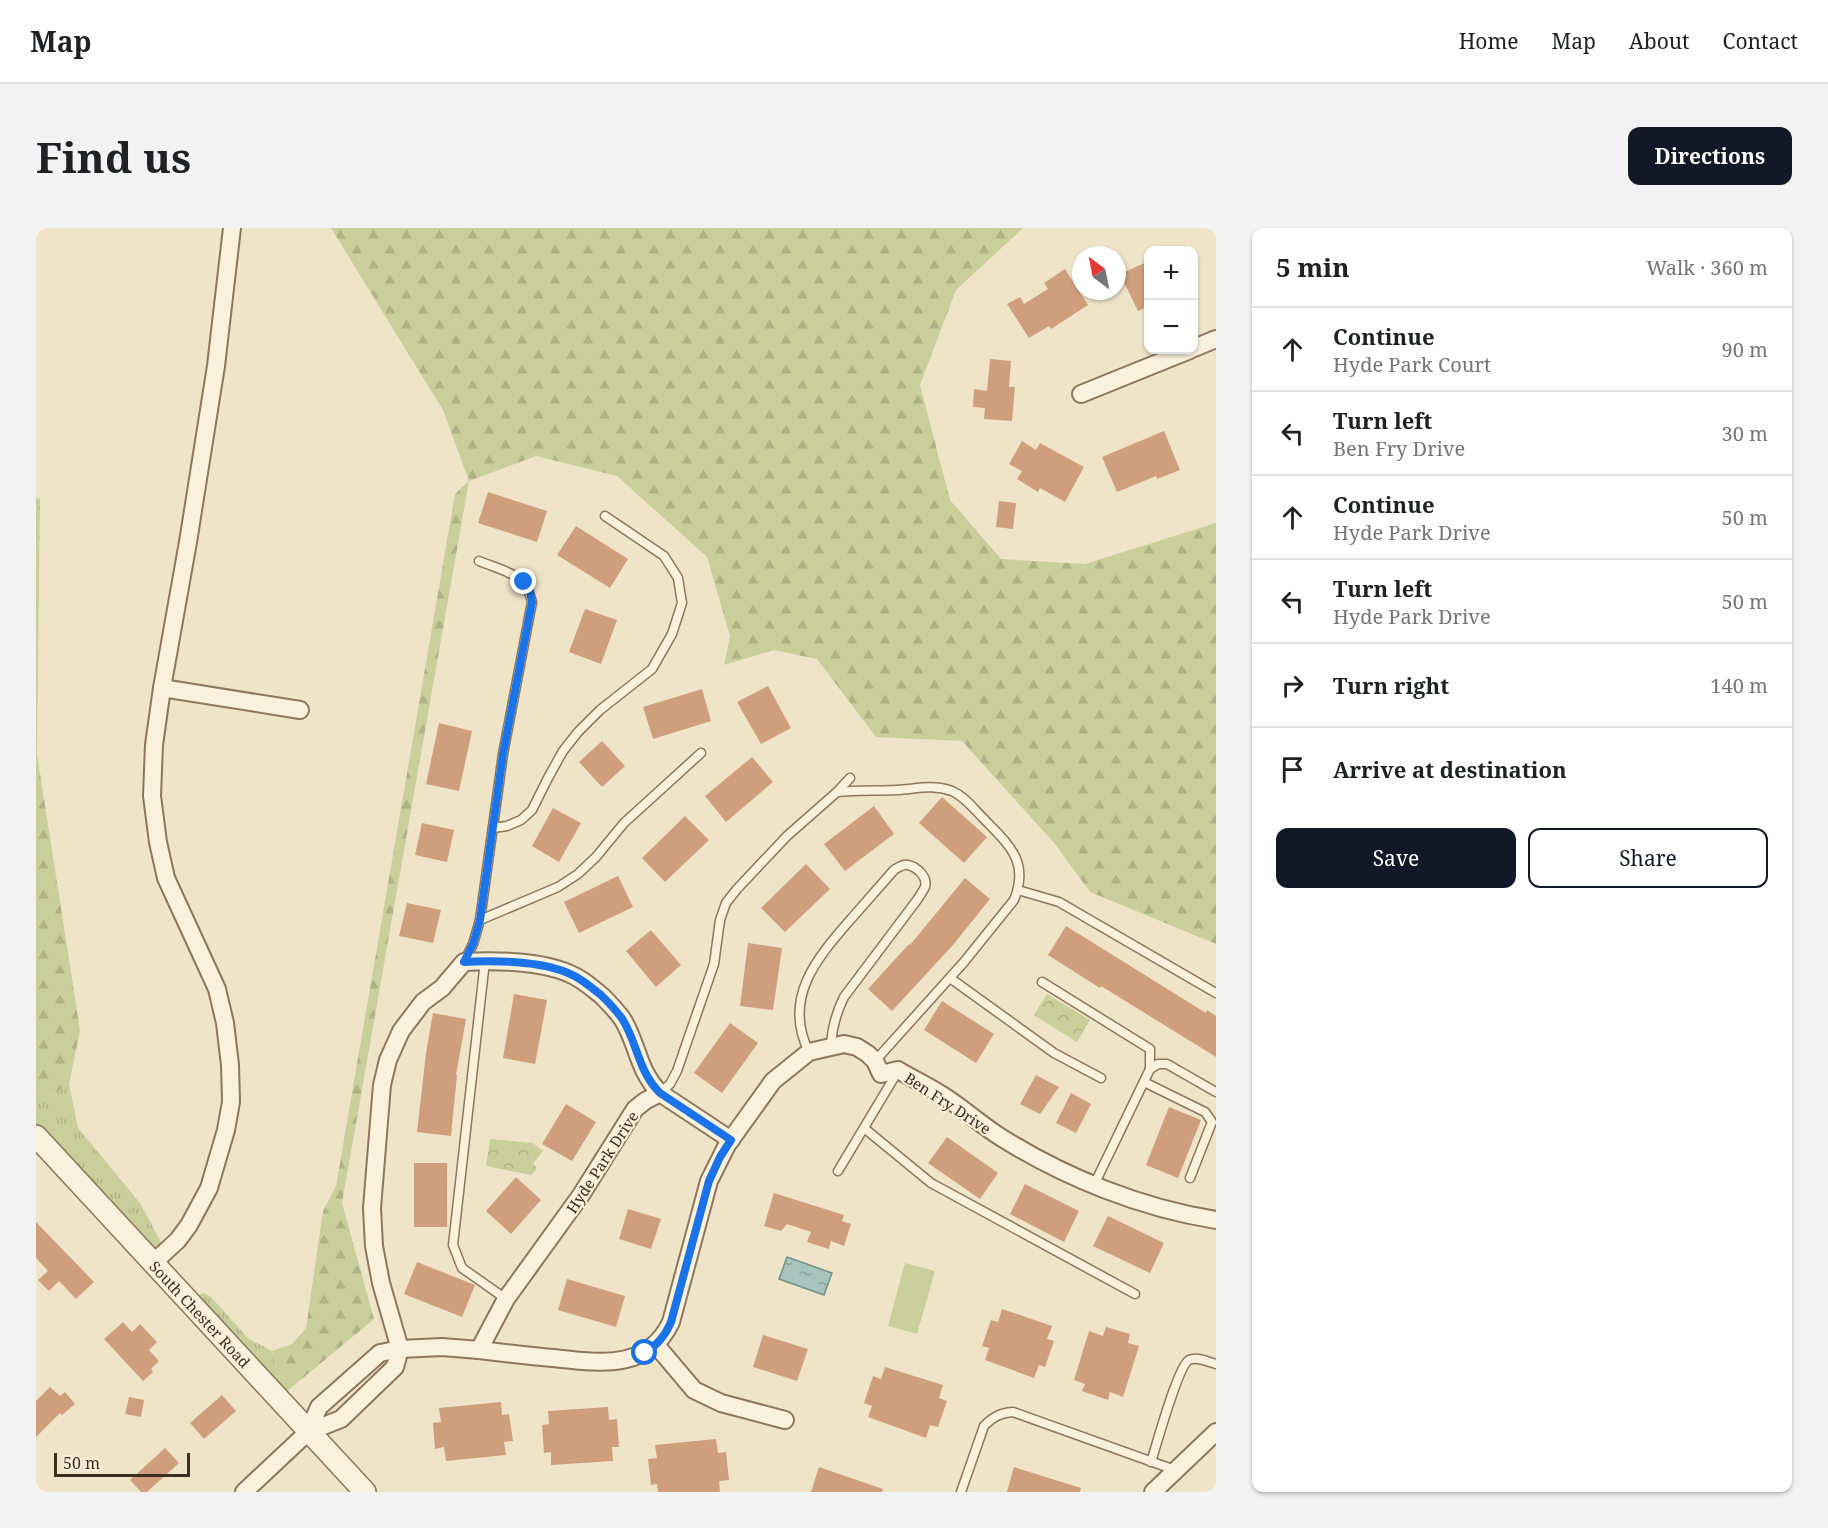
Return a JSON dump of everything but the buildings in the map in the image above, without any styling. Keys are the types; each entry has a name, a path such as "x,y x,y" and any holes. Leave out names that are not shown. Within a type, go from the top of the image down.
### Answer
{"street":[{"path":"153,1263 178,1240 209,1188 226,1130 231,1102 230,1065 217,989 166,878 158,842 152,796 154,745 162,688 216,366 232,228"},
{"path":"1198,346 1216,339"},
{"path":"1081,394 1180,354"},
{"path":"162,688 300,710"},
{"path":"244,1492 308,1432 341,1419 395,1367 400,1349 381,1283 374,1246 372,1208 382,1085 388,1060 401,1031 423,1002 442,988 464,962 486,961 548,966 569,973 588,984 614,1007 624,1021 643,1070 660,1093 731,1140"},
{"name":"Ben Fry Drive","path":"656,1345 665,1335 671,1322 709,1181 720,1157 772,1081 809,1052 831,1046 844,1044 857,1047 875,1061 881,1074 898,1070 943,1096 1001,1137 1044,1162 1094,1185 1151,1205 1216,1220"},
{"name":"Hyde Park Drive","path":"479,1350 506,1299 581,1195 635,1109 660,1093"},
{"name":"South Chester Road","path":"36,1136 365,1492"},
{"path":"308,1432 319,1407 380,1353 400,1349 442,1347 598,1363 618,1361 645,1353 656,1345 694,1390 721,1403 785,1420"},
{"path":"1153,1492 1216,1432"}],"lane":[{"path":"493,828 507,826 521,820 532,810 563,751 578,732 600,710 652,669 672,634 681,603 678,578 664,556 605,516"},
{"path":"464,962 473,944 480,920 503,754 532,602 530,592 517,576 478,561"},
{"path":"480,920 558,887 578,874 596,857 624,823 701,753"},
{"path":"660,1093 670,1084 677,1071 714,964 720,920 726,903 787,836 850,778"},
{"path":"837,792 922,787 951,791 963,798 1009,844 1020,872 1018,890 1014,900 950,978 875,1061"},
{"path":"809,1052 801,1027 800,1008 803,988 810,971 828,945 894,870 909,865 922,873 925,887 844,997 837,1011 831,1046"},
{"path":"1018,890 1059,902 1216,993"},
{"path":"486,961 453,1245 462,1268 506,1299"},
{"path":"950,978 1054,1053 1101,1078"},
{"path":"1042,982 1150,1049 1150,1069 1094,1185"},
{"path":"1150,1069 1158,1064 1167,1064 1216,1092"},
{"path":"838,1171 898,1070"},
{"path":"1144,1082 1205,1112 1212,1122 1190,1178"},
{"path":"864,1128 931,1183 1134,1293"},
{"path":"1151,1462 1185,1363 1198,1358 1216,1364"},
{"path":"961,1492 984,1426 992,1418 1002,1413 1013,1412 1177,1470"}],"green space":[{"path":"331,228 1023,228 956,290 920,385 950,500 1001,559 1085,564 1216,523 1216,944 1090,892 1055,844 962,741 876,737 817,659 774,650 724,665 730,636 707,557 617,476 536,456 469,481 443,410"},
{"path":"469,481 342,1203 374,1319 297,1383 286,1378 279,1371 272,1351 292,1344 306,1328 323,1211 336,1186 455,494"},
{"path":"36,498 40,499 37,754 80,1030 69,1084 50,1096 36,1089"},
{"path":"1047,994 1090,1020 1077,1042 1034,1015"},
{"path":"69,1084 78,1128 140,1203 168,1255 165,1265 36,1126 36,1089 50,1096"},
{"path":"490,1139 533,1143 543,1151 533,1164 537,1168 531,1175 486,1166"},
{"path":"905,1263 935,1271 917,1334 888,1326"},
{"path":"203,1293 210,1296 249,1339 272,1351 279,1371 286,1378 297,1383 285,1393 197,1296"}],"water":[{"path":"787,1257 832,1273 824,1295 779,1279"}],"route":[{"path":"524,582 530,592 532,602 503,754 480,920 473,944 464,962 486,961 548,966 569,973 588,984 614,1007 624,1021 643,1070 660,1093 731,1140 709,1181 671,1322 665,1335 645,1353"}]}
